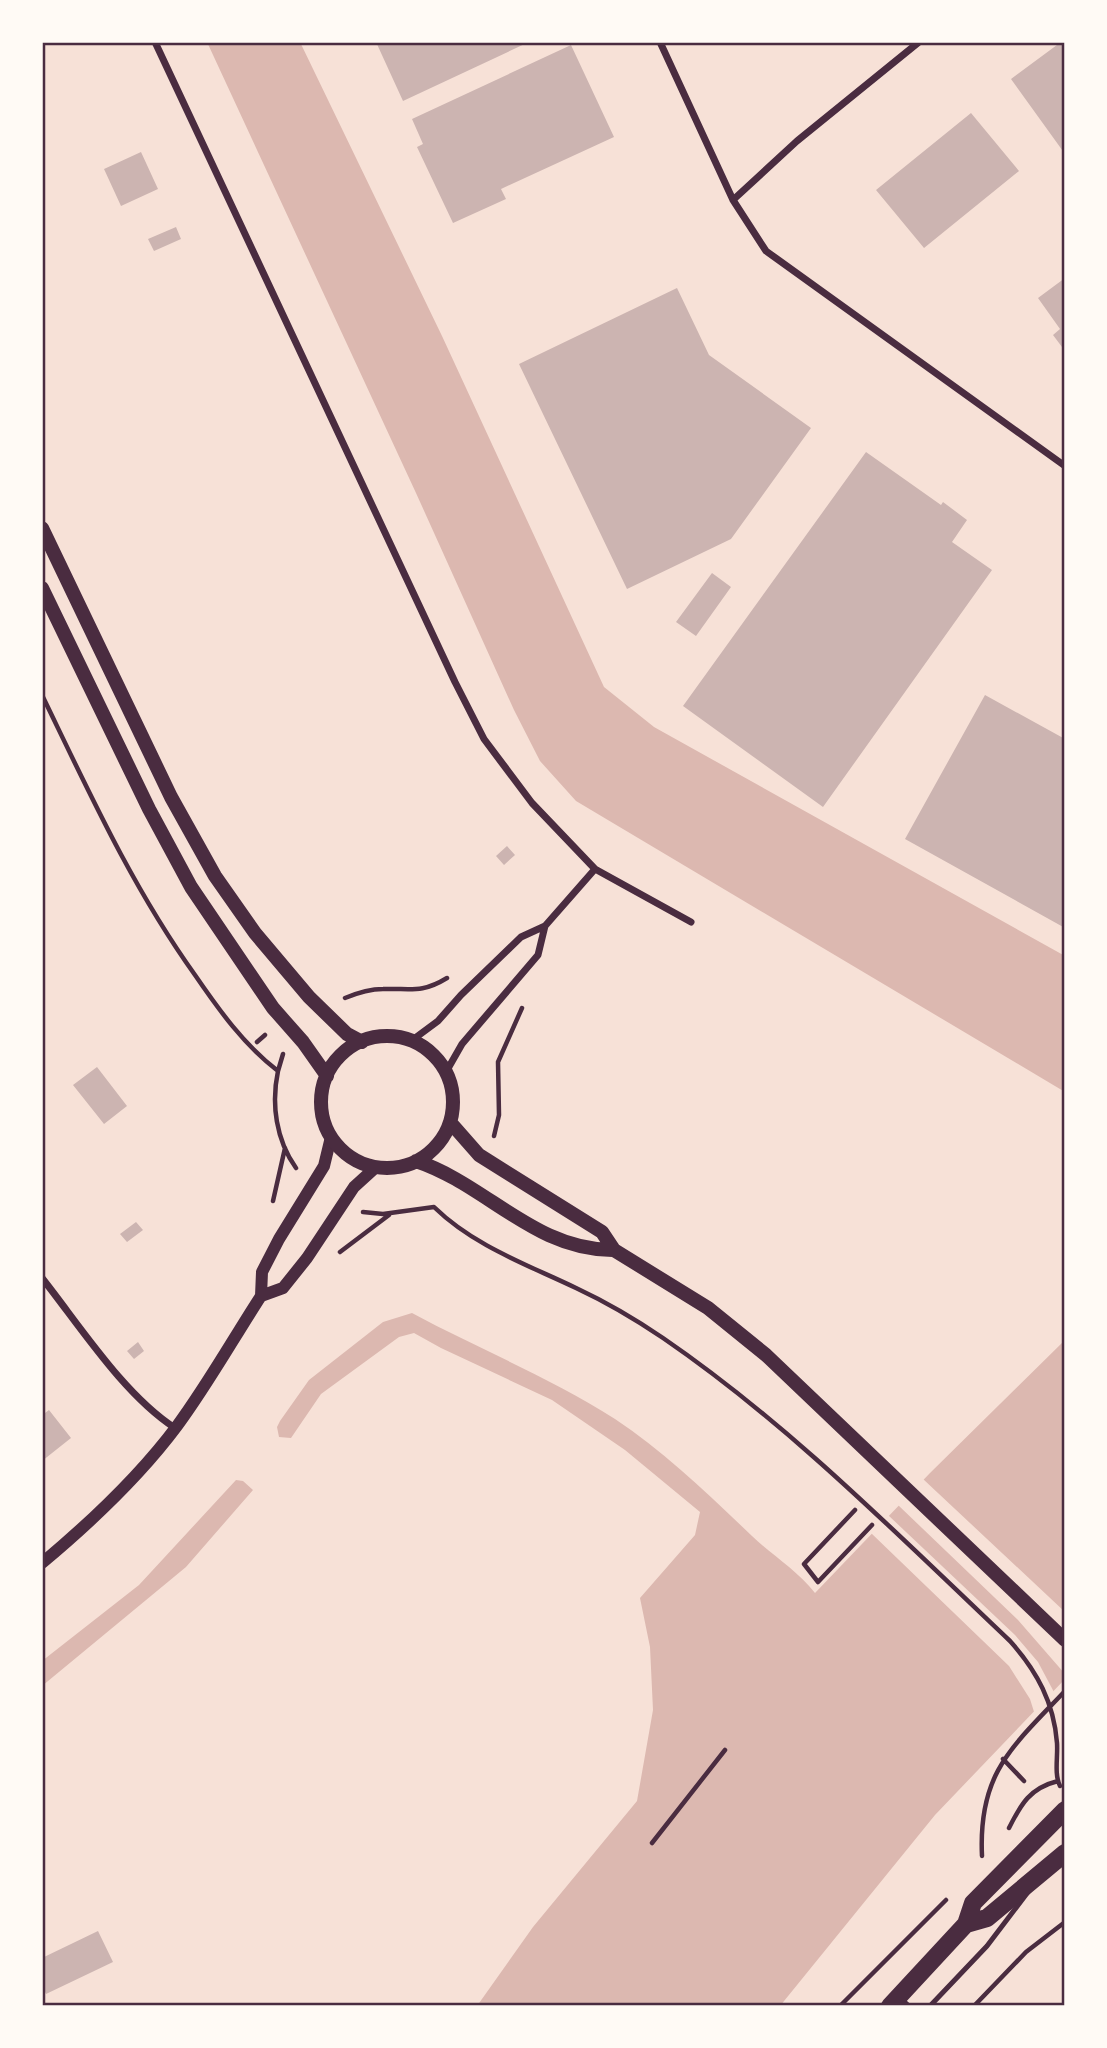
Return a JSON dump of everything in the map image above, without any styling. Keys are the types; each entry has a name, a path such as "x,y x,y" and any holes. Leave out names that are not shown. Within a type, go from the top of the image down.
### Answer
{"main road":[{"path":"42,528 166,786 215,876 255,933 309,997 347,1034 362,1042"},
{"path":"42,588 149,809 191,887 273,1008 303,1042 327,1076"},
{"path":"387,1037 411,1041 431,1054 446,1073 452,1093 450,1122 437,1145 416,1161 397,1167 376,1167 350,1157 331,1137 322,1112 322,1094 327,1076 341,1056 362,1042 387,1037"},
{"path":"450,1122 479,1155 602,1232 614,1250 673,1284 738,1332 911,1492 1065,1640"},
{"path":"416,1161 443,1171 511,1216 552,1237 590,1250 614,1250"},
{"path":"899,2003 966,1924 973,1903 1065,1810"},
{"path":"966,1924 987,1918 1065,1853"}],"street":[{"path":"155,42 484,739 532,803 595,870 691,922"},
{"path":"660,42 733,200 766,251 1065,466"},
{"path":"733,200 797,141 919,42"},
{"path":"411,1041 438,1021 491,964 521,937 545,926 595,870"},
{"path":"446,1073 461,1044 538,955 545,926"},
{"path":"42,1563 113,1499 151,1458 219,1365 261,1296 262,1272 324,1166 331,1137"},
{"path":"261,1296 283,1288 307,1258 354,1187 376,1167"},
{"path":"42,1278 135,1396 175,1428"}],"lane":[{"path":"930,2006 995,1935 1026,1897 1036,1877"}],"path":[{"path":"42,695 125,865 143,896 211,999 251,1048 278,1071 275,1109 279,1133 299,1171"},
{"path":"344,999 364,991 421,990 451,976"},
{"path":"492,1143 499,1115 498,1062 526,998"},
{"path":"275,1188 285,1147"},
{"path":"359,1210 383,1214 434,1206 453,1225 493,1250 580,1289 665,1339 761,1414 883,1520 1028,1661 1046,1695 1056,1737 1058,1781 1065,1792"},
{"path":"356,1240 392,1213"},
{"path":"855,1510 804,1564 818,1582 872,1525"},
{"path":"982,1857 984,1808 988,1787 1003,1759 1065,1691"},
{"path":"652,1843 725,1750"},
{"path":"1003,1759 1024,1781"},
{"path":"1001,1838 1028,1796 1035,1790 1058,1781"},
{"path":"976,1864 992,1848"},
{"path":"839,2006 953,1892"},
{"path":"974,2006 1026,1952 1065,1922"}],"shaded area":[{"path":"207,42 300,42 442,336 604,687 654,727 1065,956 1065,1092 576,801 540,761 514,710"},
{"path":"412,1313 566,1390 615,1419 686,1474 801,1577 815,1593 930,1473 1065,1340 1065,1679 935,1815 780,2006 477,2006 533,1927 637,1801 653,1710 650,1647 640,1598 695,1535 700,1512 625,1450 552,1400 414,1333 399,1337 321,1394 291,1438 279,1437 277,1427 280,1421 309,1380 383,1322"},
{"path":"236,1480 243,1481 253,1490 186,1567 42,1686 42,1661 139,1585"}],"pier":[{"path":"923,1479 1065,1612 1065,1674 1018,1620 898,1505"},
{"path":"888,1515 1015,1635 1038,1662 1055,1694 1035,1715 1030,1699 1009,1666 871,1533"}],"building":[{"path":"376,42 529,42 403,101"},
{"path":"1061,42 1065,42 1065,154 1011,79"},
{"path":"571,45 614,137 501,189 506,199 453,223 417,147 423,144 412,119"},
{"path":"971,113 1019,171 924,248 876,190"},
{"path":"141,152 158,189 121,206 104,169"},
{"path":"176,227 181,239 154,251 148,239"},
{"path":"1065,278 1065,351 1053,335 1060,329 1038,298"},
{"path":"677,288 709,355 811,428 731,539 627,589 519,364"},
{"path":"866,452 967,520 952,542 992,570 823,807 683,706"},
{"path":"712,573 731,587 696,636 676,622"},
{"path":"985,695 1065,739 1065,928 905,839"},
{"path":"507,846 515,855 504,865 496,856"},
{"path":"97,1067 127,1106 104,1124 73,1085"},
{"path":"136,1222 143,1230 127,1242 120,1234"},
{"path":"138,1342 144,1351 134,1359 127,1351"},
{"path":"42,1410 45,1413 49,1410 71,1438 42,1461"},
{"path":"98,1931 113,1962 46,1994 42,1986 42,1958"}]}
